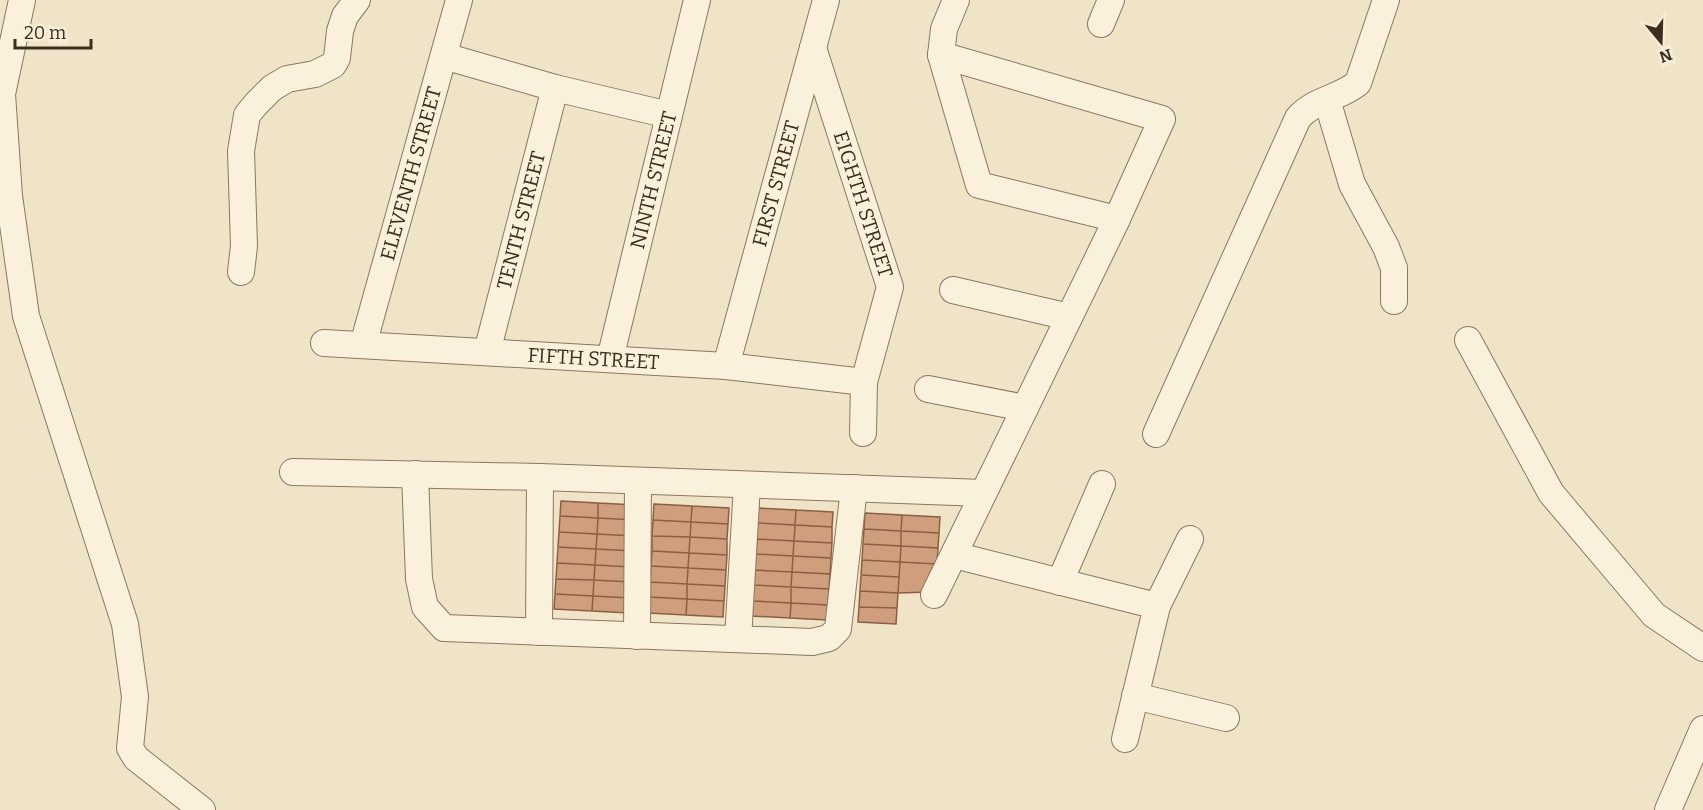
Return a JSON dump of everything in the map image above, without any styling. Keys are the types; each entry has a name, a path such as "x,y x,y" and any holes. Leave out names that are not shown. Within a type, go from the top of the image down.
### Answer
{"street":[{"path":"22,0 2,94 9,196 26,316 125,624 135,697 130,748 135,758 202,810"},
{"path":"241,272 244,246 241,152 247,115 272,88 287,79 315,74 333,65 337,58 340,31 345,16 357,0"},
{"name":"ELEVENTH STREET","path":"363,345 459,0"},
{"name":"NINTH STREET","path":"610,359 697,0"},
{"name":"FIRST STREET","path":"726,366 826,0"},
{"path":"956,0 944,29 941,56 979,186 1117,219"},
{"path":"1101,24 1111,0"},
{"path":"1156,434 1298,118 1305,110 1358,83 1386,0"},
{"name":"EIGHTH STREET","path":"813,48 890,287 864,382 863,433"},
{"path":"444,56 555,88 669,115"},
{"path":"934,595 1117,219 1162,119 941,56"},
{"name":"TENTH STREET","path":"487,352 555,88"},
{"path":"1327,100 1352,184 1386,247 1394,268 1394,301"},
{"path":"954,290 1069,317"},
{"path":"1468,340 1551,493 1654,615 1703,648"},
{"name":"FIFTH STREET","path":"324,343 726,366 864,382"},
{"path":"928,389 1025,408"},
{"path":"293,472 540,477 983,493"},
{"path":"416,474 419,579 425,607 444,628 812,642 829,638 838,629 854,488"},
{"path":"538,632 540,477"},
{"path":"637,636 638,481"},
{"path":"1060,582 1102,484"},
{"path":"738,639 747,485"},
{"path":"1125,739 1157,606 1190,539"},
{"path":"954,555 1157,606"},
{"path":"1135,696 1226,718"},
{"path":"1668,810 1694,775 1703,729"}],"building":[{"path":"561,501 598,503 598,518 560,516"},
{"path":"598,503 636,505 635,520 598,518"},
{"path":"654,504 692,506 691,522 653,520"},
{"path":"692,506 729,508 728,524 691,522"},
{"path":"758,508 796,510 795,525 757,523"},
{"path":"796,510 833,512 832,527 795,525"},
{"path":"865,513 902,515 901,531 864,529"},
{"path":"902,515 940,517 939,533 901,531"},
{"path":"560,516 598,518 597,534 559,532"},
{"path":"598,518 635,520 634,536 597,534"},
{"path":"653,520 691,522 690,537 652,536"},
{"path":"691,522 728,524 727,539 690,537"},
{"path":"757,523 795,525 794,541 757,539"},
{"path":"795,525 832,527 832,543 794,541"},
{"path":"864,529 901,531 901,546 863,544"},
{"path":"901,531 939,533 938,548 901,546"},
{"path":"559,532 597,534 596,549 558,547"},
{"path":"597,534 634,536 633,551 596,549"},
{"path":"652,536 690,537 689,553 652,551"},
{"path":"690,537 727,539 727,555 689,553"},
{"path":"757,539 794,541 793,556 756,554"},
{"path":"794,541 832,543 831,558 793,556"},
{"path":"863,544 901,546 900,562 862,560"},
{"path":"901,546 938,548 937,564 900,562"},
{"path":"558,547 596,549 595,565 557,563"},
{"path":"596,549 633,551 632,567 595,565"},
{"path":"652,551 689,553 688,568 651,566"},
{"path":"689,553 727,555 726,570 688,568"},
{"path":"756,554 793,556 792,572 755,570"},
{"path":"793,556 831,558 830,574 792,572"},
{"path":"862,560 900,562 899,577 861,575"},
{"path":"900,562 937,564 930,592 898,593"},
{"path":"557,563 595,565 594,580 556,579"},
{"path":"595,565 632,567 631,582 594,580"},
{"path":"651,566 688,568 687,584 650,582"},
{"path":"688,568 726,570 725,586 687,584"},
{"path":"755,570 792,572 791,587 754,585"},
{"path":"792,572 830,574 829,589 791,587"},
{"path":"861,575 899,577 898,593 860,591"},
{"path":"556,579 594,580 593,596 555,594"},
{"path":"594,580 631,582 630,598 593,596"},
{"path":"650,582 687,584 687,599 649,597"},
{"path":"687,584 725,586 724,601 687,599"},
{"path":"754,585 791,587 791,603 753,601"},
{"path":"791,587 829,589 828,605 791,603"},
{"path":"860,591 898,593 897,608 859,607"},
{"path":"555,594 593,596 592,611 554,609"},
{"path":"593,596 630,598 629,613 592,611"},
{"path":"649,597 687,599 686,615 648,613"},
{"path":"687,599 724,601 723,617 686,615"},
{"path":"753,601 791,603 790,618 752,616"},
{"path":"791,603 828,605 827,620 790,618"},
{"path":"859,607 897,608 896,624 858,622"}]}
